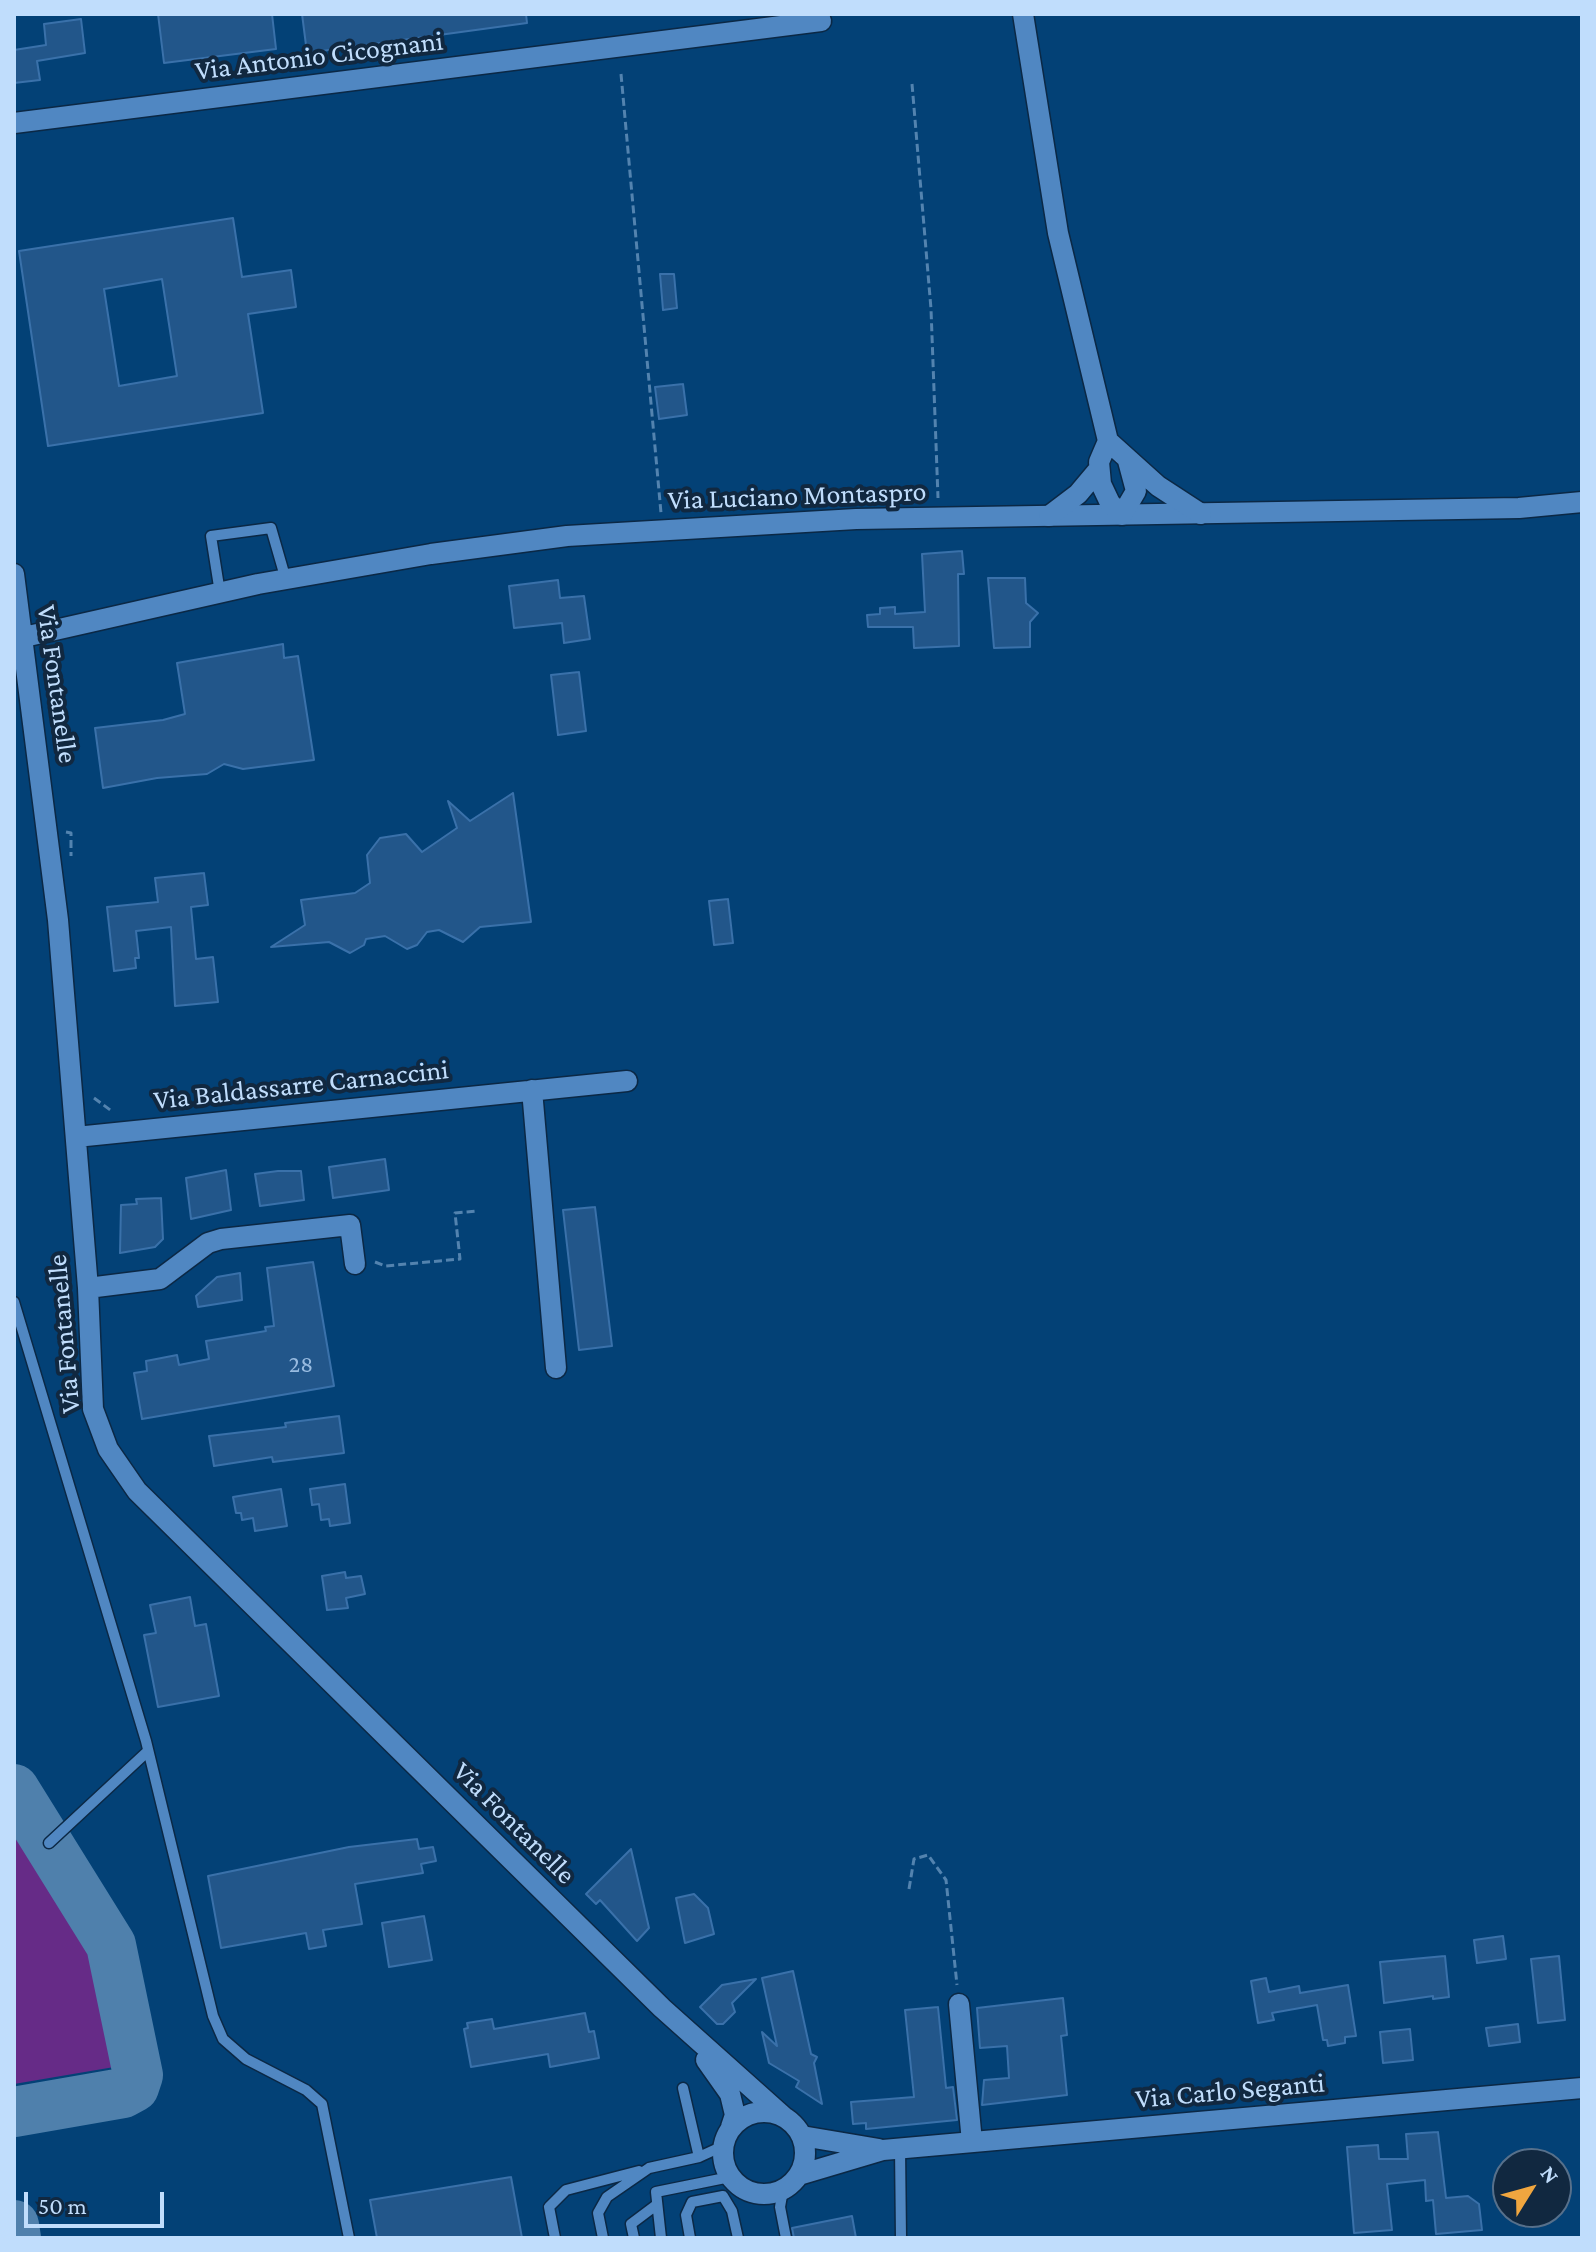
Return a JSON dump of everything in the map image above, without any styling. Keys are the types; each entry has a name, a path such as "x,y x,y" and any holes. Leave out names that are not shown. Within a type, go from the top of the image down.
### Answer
{"street":[{"path":"1023,14 1058,233 1108,441 1170,495 1201,514"},
{"name":"Via Antonio Cicognani","path":"14,123 821,21"},
{"path":"1108,441 1101,452 1099,469 1104,494 1122,515 1136,491 1133,469 1127,458"},
{"path":"1049,516 1078,494 1099,469"},
{"name":"Via Luciano Montaspro","path":"24,637 286,580 431,554 567,536 938,518 1519,508 1582,502"},
{"name":"Via Fontanelle","path":"14,574 51,850 88,1288 93,1409 108,1449 137,1491 662,2008 784,2117"},
{"name":"Via Baldassarre Carnaccini","path":"76,1137 627,1081"},
{"path":"532,1090 556,1368"},
{"path":"88,1288 160,1279 172,1273 196,1251 221,1239 350,1225 355,1264"},
{"path":"959,2004 972,2142"},
{"name":"Via Fontanelle","path":"662,2008 730,2094 735,2115 727,2136"},
{"name":"Via Carlo Seganti","path":"799,2175 891,2149 1582,2088"},
{"path":"757,2112 784,2117 802,2136 805,2152 799,2175 783,2190 755,2194 740,2187 730,2177 723,2160 727,2136 757,2112"},
{"name":"Via Carlo Seganti","path":"802,2136 891,2149"}],"lane":[{"path":"220,593 211,536 271,528 286,580"},
{"path":"14,1302 148,1751 213,2016 223,2039 246,2059 306,2090 322,2104 349,2238"},
{"path":"49,1843 148,1751"},
{"path":"683,2088 699,2157"},
{"path":"555,2238 549,2207 566,2190 699,2157 727,2136"},
{"path":"891,2149 901,2238"},
{"path":"603,2238 598,2213 607,2197 649,2168"},
{"path":"661,2238 655,2206 656,2192 730,2177"},
{"path":"783,2190 780,2207 786,2238"},
{"path":"690,2238 686,2215 692,2202 723,2196 732,2211 738,2238"},
{"path":"634,2238 631,2224 655,2206"}],"path":[{"path":"621,74 662,529"},
{"path":"912,84 931,309 938,518"},
{"path":"44,677 48,661 70,644"},
{"path":"60,825 71,833 71,856 67,863"},
{"path":"90,1095 104,1108 121,1114"},
{"path":"355,1264 379,1261 385,1266 460,1259 455,1213 477,1211"},
{"path":"909,1889 914,1859 928,1855 946,1880 959,2004"}],"shaded area":[{"path":"14,1809 62,1885 82,1925 98,1966 126,2065 14,2084"}],"building":[{"path":"158,14 272,14 276,49 164,63"},
{"path":"302,14 526,14 527,23 307,53"},
{"path":"81,19 85,53 37,61 40,80 14,83 14,50 46,45 44,24"},
{"path":"233,218 242,277 291,270 296,307 248,314 263,413 48,446 19,251","holes":["162,279 177,376 119,386 104,289"]},
{"path":"660,274 674,274 677,308 663,310"},
{"path":"683,384 687,415 659,419 655,387"},
{"path":"962,551 964,574 958,574 959,646 914,648 913,627 868,627 867,615 880,614 880,608 895,607 895,614 925,612 922,554"},
{"path":"988,578 1025,578 1026,603 1038,613 1030,622 1030,647 994,648"},
{"path":"558,580 560,598 584,596 590,639 564,643 562,623 514,628 509,586"},
{"path":"283,644 284,658 298,656 314,760 243,769 224,764 207,774 157,778 103,788 95,728 163,720 185,714 177,663"},
{"path":"579,672 586,731 558,735 551,675"},
{"path":"513,793 531,922 480,927 463,942 439,930 427,932 417,945 407,949 385,936 366,939 364,945 350,953 329,942 271,947 305,925 301,900 355,893 370,883 367,855 380,838 406,834 422,852 457,828 448,801 470,821"},
{"path":"204,873 208,905 191,907 196,959 213,957 218,1002 175,1006 171,927 136,931 139,958 135,958 136,968 114,971 107,907 158,902 155,878"},
{"path":"728,899 733,943 714,945 709,901"},
{"path":"385,1159 389,1190 333,1198 329,1167"},
{"path":"226,1170 231,1210 191,1219 186,1178"},
{"path":"301,1171 304,1200 260,1206 255,1174"},
{"path":"161,1198 163,1239 155,1247 120,1253 121,1205 137,1204 136,1199"},
{"path":"595,1207 612,1346 579,1350 563,1210"},
{"path":"313,1262 334,1386 142,1419 134,1373 147,1371 146,1361 177,1355 179,1365 209,1359 206,1341 266,1331 265,1327 274,1326 267,1268"},
{"path":"240,1273 242,1300 198,1307 196,1296 217,1277"},
{"path":"339,1416 344,1453 273,1462 272,1457 214,1466 209,1436 286,1427 285,1423"},
{"path":"345,1484 350,1523 330,1526 329,1519 321,1520 319,1504 312,1505 310,1489"},
{"path":"281,1489 287,1526 255,1531 253,1518 242,1520 241,1513 236,1513 233,1497"},
{"path":"345,1572 346,1578 361,1576 365,1594 346,1598 348,1608 327,1610 322,1576"},
{"path":"190,1597 195,1626 206,1624 219,1696 158,1707 144,1635 156,1633 150,1605"},
{"path":"417,1839 419,1849 433,1847 436,1861 421,1864 423,1873 355,1884 362,1924 323,1930 326,1946 309,1949 306,1933 221,1948 208,1876 349,1847"},
{"path":"631,1849 649,1928 637,1941 600,1900 596,1904 586,1894"},
{"path":"694,1894 708,1908 714,1934 685,1943 676,1898"},
{"path":"424,1916 432,1960 389,1967 382,1923"},
{"path":"1503,1936 1506,1959 1477,1963 1474,1940"},
{"path":"1445,1956 1449,1997 1433,1999 1433,1996 1384,2003 1380,1962"},
{"path":"1559,1956 1565,2020 1538,2023 1531,1959"},
{"path":"793,1971 811,2054 817,2057 814,2063 822,2104 796,2087 799,2081 769,2063 762,2032 777,2046 762,1978"},
{"path":"1266,1978 1269,1992 1299,1986 1300,1993 1348,1985 1356,2036 1345,2037 1345,2043 1328,2046 1327,2040 1323,2040 1317,2005 1272,2013 1274,2020 1258,2023 1251,1981"},
{"path":"756,1979 732,2003 735,2012 723,2024 717,2024 700,2007 722,1985"},
{"path":"1063,1998 1067,2035 1061,2036 1067,2095 982,2105 984,2080 1009,2078 1007,2046 980,2048 977,2008"},
{"path":"938,2007 946,2088 953,2087 957,2120 866,2129 866,2123 853,2124 851,2102 914,2097 905,2010"},
{"path":"585,2013 589,2032 594,2031 599,2058 550,2067 548,2054 471,2067 464,2029 468,2028 467,2023 492,2019 494,2029"},
{"path":"1518,2024 1520,2042 1489,2046 1486,2028"},
{"path":"1410,2029 1413,2060 1383,2063 1380,2032"},
{"path":"1438,2132 1446,2198 1468,2196 1479,2204 1482,2230 1436,2234 1433,2200 1426,2201 1425,2180 1387,2184 1392,2230 1354,2233 1347,2147 1378,2145 1379,2159 1408,2159 1406,2134"},
{"path":"511,2177 522,2238 377,2238 370,2200"},
{"path":"852,2216 856,2238 794,2238 792,2228"}],"taxiway":[{"path":"14,1789 111,1945 138,2075 134,2087 123,2093 14,2112"},
{"path":"14,2225 16,2238"}]}
